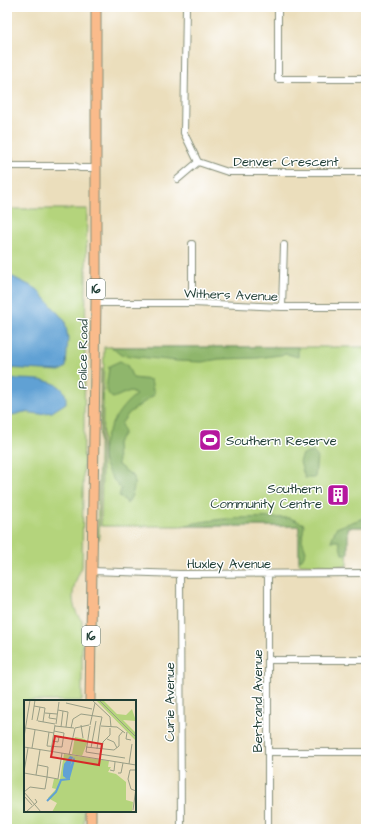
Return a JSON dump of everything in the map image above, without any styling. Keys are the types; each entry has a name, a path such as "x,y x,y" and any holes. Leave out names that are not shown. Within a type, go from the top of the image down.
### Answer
{"main road":[{"name":"Police Road","path":"90,700 96,303 96,7"},
{"path":"91,812 91,829"}],"street":[{"path":"178,179 198,162 184,132 186,7"},
{"path":"278,7 278,79 366,79"},
{"path":"7,150 8,166 74,166 80,164 96,166"},
{"name":"Denver Crescent","path":"198,162 228,172 366,172"},
{"path":"192,244 192,303"},
{"path":"282,307 284,245"},
{"name":"Withers Avenue","path":"96,303 192,303 282,307 366,306"},
{"name":"Huxley Avenue","path":"91,571 180,574 366,573"},
{"name":"Curie Avenue","path":"180,574 181,829"},
{"name":"Bertrand Avenue","path":"268,574 268,829"},
{"path":"268,660 366,660"},
{"path":"268,752 366,752"}],"green space":[{"path":"7,209 87,209 82,567 76,581 73,595 75,608 82,621 82,700 24,700 24,812 84,812 84,829 7,829"},
{"name":"Southern Reserve","path":"104,347 366,347 366,527 348,527 347,566 299,564 299,526 101,526"},
{"path":"111,347 298,347 298,357 287,354 258,358 219,359 202,362 177,361 121,355"},
{"path":"120,361 127,365 133,378 151,380 154,395 129,413 121,424 124,433 117,443 118,465 134,477 133,491 127,504 125,500 119,497 121,489 113,480 107,469 103,454 104,444 111,425 123,407 136,395 130,391 113,398 108,392 107,384 109,366"},
{"path":"102,369 99,540 97,538"},
{"path":"313,452 317,456 315,478 305,478 300,462 303,454"},
{"path":"366,517 366,527 348,527 348,554 342,554 339,541 331,541 336,528"},
{"path":"235,518 290,518 304,524 302,540 306,551 302,559 299,560 299,526 182,526"}],"water":[{"path":"7,274 37,289 65,321 68,338 66,367 60,371 7,368"},
{"path":"7,379 35,380 54,383 61,388 65,394 66,403 52,412 39,414 24,412 13,415 7,413"}],"place":[{"name":"Southern Reserve","path":"210,440"},
{"name":"Southern Community Centre","path":"338,495"}]}
